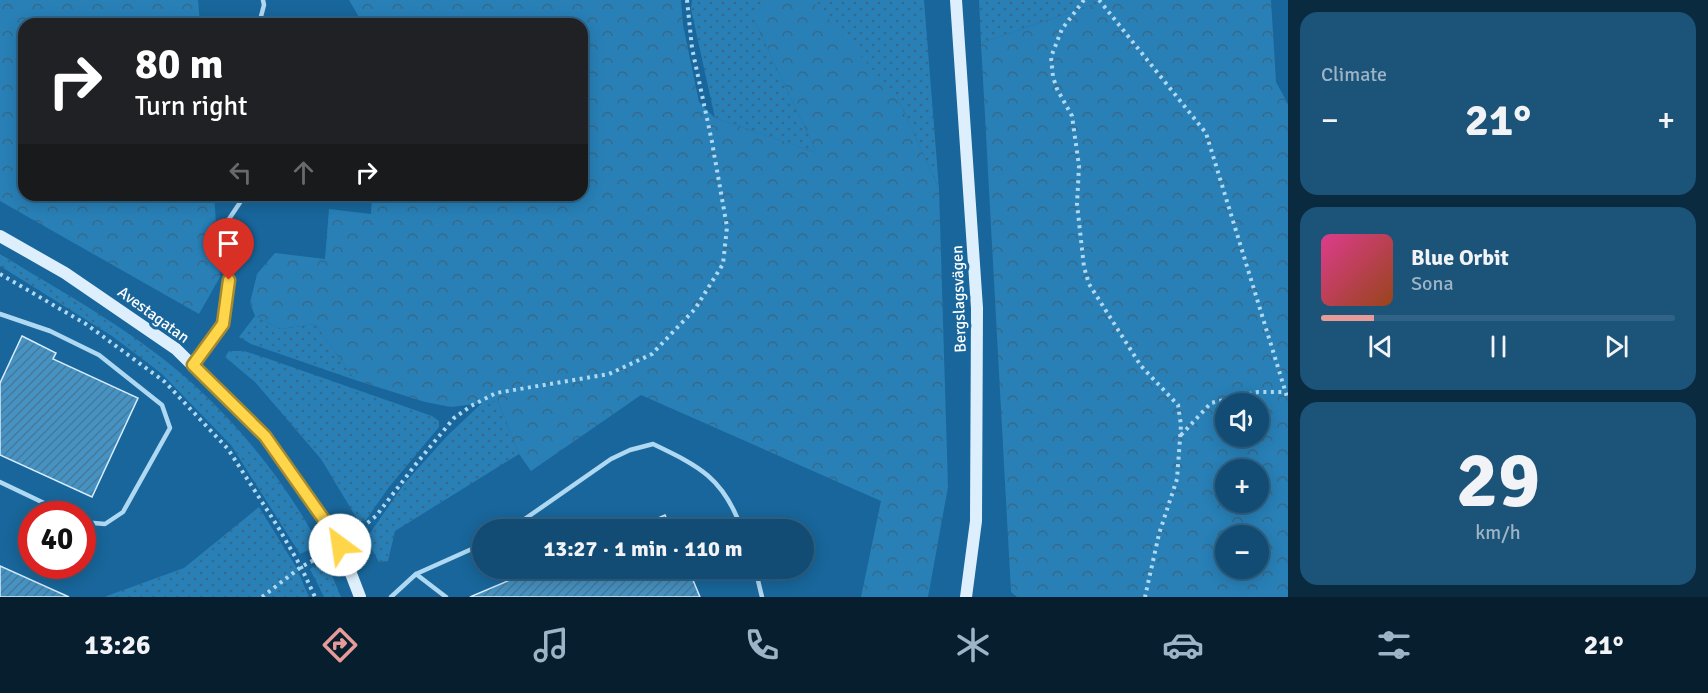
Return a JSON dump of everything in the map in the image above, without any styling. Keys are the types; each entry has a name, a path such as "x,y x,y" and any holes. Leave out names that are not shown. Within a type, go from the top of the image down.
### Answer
{"main road":[{"name":"Bergslagsvägen","path":"956,0 977,308 976,522 966,597"},
{"name":"Avestagatan","path":"0,236 65,273 176,349 265,436 340,545 360,597"}],"lane":[{"path":"261,18 263,0"},
{"path":"193,365 223,324 229,280 229,219 241,201"},
{"path":"0,314 50,331 99,355 162,405 170,428 123,512 105,524 96,523"},
{"path":"525,519 611,459 630,450 653,444 694,465 720,486 736,519"},
{"path":"0,482 40,501"},
{"path":"391,597 416,574 472,548"},
{"path":"416,574 446,597"},
{"path":"758,579 762,597"}],"path":[{"path":"262,597 301,567 340,545 376,516 454,418 471,406 496,393 609,374 652,354 695,309 723,264 728,227 692,48 687,0"},
{"path":"1084,0 1062,29 1052,57 1053,76 1057,89 1071,116 1079,166 1077,204 1084,267 1089,284 1141,366 1178,405 1181,425 1177,479 1159,534 1145,597"},
{"path":"1099,0 1206,134 1288,400"},
{"path":"1180,436 1211,403 1258,392 1285,392"},
{"path":"301,567 315,597"}],"green space":[{"path":"0,0 198,0 200,18 18,18 18,201 214,201 220,277 199,314 0,201"},
{"path":"349,0 681,0 683,25 699,102 715,118 817,153 754,20 768,0 814,2 898,99 939,189 948,487 928,597 861,597 881,501 641,395 531,471 519,454 498,401 451,407 425,402 355,380 315,324 280,329 255,316 250,303 257,274 275,253 325,259 329,209 371,214 372,201 588,201 588,18 360,18"},
{"path":"692,0 924,0 939,189 898,99 754,20 817,153 715,118 691,9"},
{"path":"979,0 1106,0 981,43"},
{"path":"1106,0 1271,0 1276,82 1288,104 1288,597 1017,597 1011,592 981,43"},
{"path":"0,254 140,341 203,393 241,433 275,475 319,545 300,554 231,445 162,374 112,336 0,266"},
{"path":"255,316 280,329 315,324 355,380 251,344 239,337"},
{"path":"229,351 244,351 269,359 432,416 439,421 439,427 389,487 366,520 359,522 321,459 255,382 225,357"},
{"path":"498,401 519,454 395,531 388,561 379,562 366,539 404,484 448,435 482,403"},
{"path":"259,507 296,567 309,597 104,597 184,568"},
{"path":"325,559 341,597 324,597 310,569"}],"building":[{"path":"22,336 56,353 53,359 138,398 92,497 0,455 0,383"},
{"path":"0,566 18,574 18,579 29,579 69,597 0,597"},
{"path":"512,579 693,579 700,597 470,597"}],"route":[{"path":"229,280 223,324 193,365 265,436 340,545"}]}
